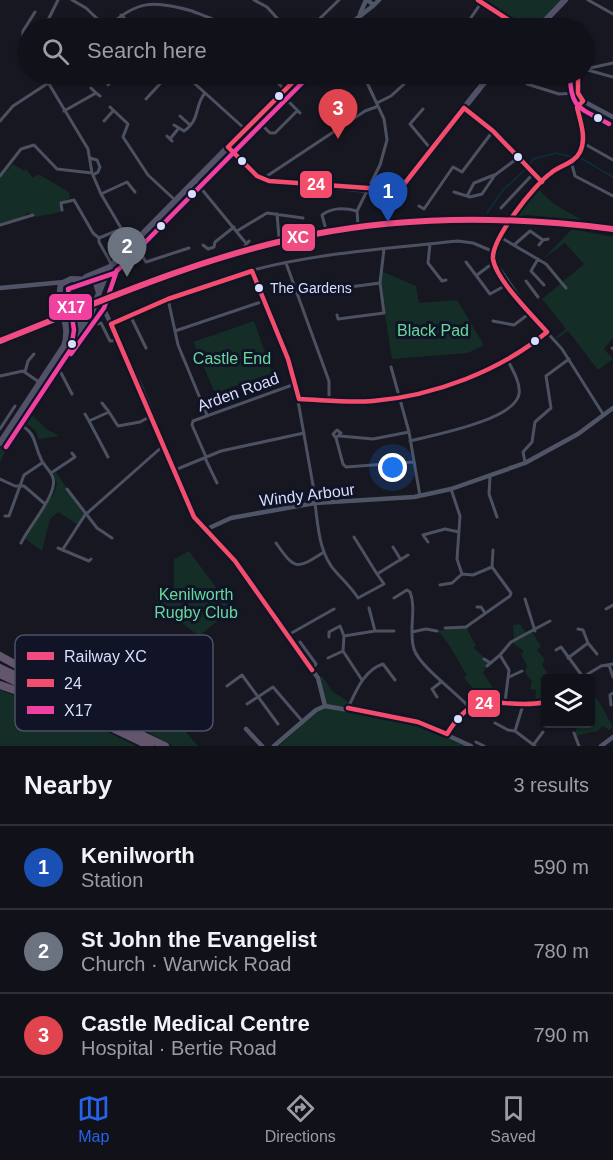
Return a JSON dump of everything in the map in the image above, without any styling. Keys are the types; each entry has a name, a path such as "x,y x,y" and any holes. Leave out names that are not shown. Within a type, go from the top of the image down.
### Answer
{"highway":[{"path":"0,656 15,664"},
{"path":"0,668 15,675"},
{"path":"0,674 15,681"},
{"path":"0,685 15,690"},
{"path":"119,731 150,746"},
{"path":"135,731 165,746"}],"main road":[{"path":"548,18 566,0"},
{"path":"0,443 39,382 97,308 100,290 112,266 228,147 262,179 387,190 403,186 483,84"},
{"path":"52,365 65,342 66,321 60,285 112,266"},
{"path":"86,277 95,280 100,290"},
{"path":"66,321 76,326 88,318"}],"street":[{"path":"49,18 58,0"},
{"path":"72,0 94,18"},
{"path":"254,0 267,7 277,18"},
{"path":"320,18 339,0"},
{"path":"358,16 366,0 377,3"},
{"path":"588,0 613,14"},
{"path":"117,18 139,4 165,1 209,18"},
{"path":"470,18 480,2 502,18"},
{"path":"358,16 377,3"},
{"path":"29,11 34,13 31,18"},
{"path":"120,15 123,18"},
{"path":"595,66 613,63"},
{"path":"595,71 613,77"},
{"path":"0,121 13,105 44,84"},
{"path":"48,84 88,149 92,174 101,194 121,229 146,262 189,248"},
{"path":"146,99 160,84"},
{"path":"195,84 246,129"},
{"path":"279,84 285,90"},
{"path":"228,147 291,84"},
{"path":"358,225 357,211 368,190 387,140 384,119 368,84"},
{"path":"262,179 385,100 403,84"},
{"path":"528,84 559,93 578,93"},
{"path":"578,84 578,93 583,101 613,117"},
{"path":"91,88 100,96"},
{"path":"64,111 96,93"},
{"path":"174,125 185,131 195,122 200,99 205,93"},
{"path":"256,119 270,133 275,133 298,112 288,101"},
{"path":"583,101 577,107 583,143 579,154 551,172 542,182 499,237 492,251 493,260 508,284 569,359 604,415"},
{"path":"464,108 493,131 542,182"},
{"path":"104,121 111,109 128,124 123,137 141,166 176,201"},
{"path":"423,109 410,124 432,149"},
{"path":"180,116 190,125"},
{"path":"170,139 178,129"},
{"path":"419,206 424,209 453,167 462,172 493,131"},
{"path":"583,143 613,160"},
{"path":"0,176 21,149 34,145 57,169 92,174 98,172 100,167 97,160 90,158"},
{"path":"467,196 474,183 495,175 519,157"},
{"path":"571,161 575,176 613,196"},
{"path":"501,208 533,174"},
{"path":"454,192 467,196 483,194 495,175"},
{"path":"195,181 246,243"},
{"path":"101,194 126,182 135,192"},
{"path":"62,210 61,203 73,198 93,233 99,237 112,266"},
{"path":"325,226 322,215 326,212 333,209 357,211"},
{"path":"203,245 208,249 214,247 215,242 235,229 267,213 303,218"},
{"path":"0,225 27,214 33,215"},
{"path":"277,214 279,237 281,237"},
{"path":"99,237 121,229"},
{"path":"514,245 531,229 543,240"},
{"path":"499,237 546,264 566,288"},
{"path":"539,245 543,240 548,239"},
{"path":"111,324 168,298 252,271 286,263 430,244 468,242 492,251"},
{"path":"424,267 428,263 430,244"},
{"path":"338,319 384,313 380,283 384,249"},
{"path":"538,259 531,271 544,285"},
{"path":"466,262 490,294 508,284"},
{"path":"286,263 329,381 330,400"},
{"path":"428,263 443,281"},
{"path":"477,274 489,267"},
{"path":"252,271 277,329 295,384 324,552 358,598 384,584 354,537"},
{"path":"530,286 538,280"},
{"path":"0,288 64,282"},
{"path":"526,282 538,297"},
{"path":"45,283 54,285 60,295"},
{"path":"297,294 380,283"},
{"path":"168,298 182,355 207,416"},
{"path":"175,331 264,301"},
{"path":"97,308 105,312 119,339 194,517 235,561 288,635 322,685 325,706"},
{"path":"493,321 514,326 531,313"},
{"path":"130,315 146,348"},
{"path":"55,374 95,324 102,324 110,341 119,339"},
{"path":"298,399 374,401 454,383 529,349 547,332"},
{"path":"25,372 31,355"},
{"path":"410,441 472,425 512,408 518,400 520,389 507,358"},
{"path":"525,463 523,452 532,442 535,422 551,408 546,376 569,359"},
{"path":"391,367 409,432 412,462 420,496"},
{"path":"60,368 60,374 72,394"},
{"path":"0,376 16,371 25,372 39,382"},
{"name":"Arden Road","path":"206,458 192,423 295,384"},
{"path":"102,403 118,426 140,422 151,416"},
{"path":"0,429 15,406"},
{"path":"611,409 613,418"},
{"name":"Windy Arbour","path":"207,529 231,518 316,503 420,496 451,489 525,463 578,434 611,409"},
{"path":"89,421 110,412"},
{"path":"85,414 108,456"},
{"path":"14,421 33,434 42,463 51,473 53,492 30,525 21,543"},
{"path":"409,432 373,439 338,437 343,464 346,467 412,462"},
{"path":"174,470 261,441 304,433"},
{"path":"63,549 85,515 163,446"},
{"path":"51,473 76,459 72,453"},
{"path":"206,458 217,483"},
{"path":"9,516 19,485 28,470 42,463"},
{"path":"490,477 489,494 496,517"},
{"path":"0,479 33,492 45,504"},
{"path":"67,489 85,515 97,528 112,538"},
{"path":"451,489 460,516 457,559 462,574"},
{"path":"428,542 423,535 436,530 459,532"},
{"path":"276,543 290,563 296,566 302,566 324,552"},
{"path":"393,547 400,560"},
{"path":"58,548 90,561"},
{"path":"445,628 452,625 466,627 512,593 492,567 493,550"},
{"path":"377,574 408,555"},
{"path":"440,585 452,583 462,574 473,574 492,567"},
{"path":"394,598 407,590 410,592 413,602 411,614 414,650 441,682 456,692 468,707"},
{"path":"525,599 535,631"},
{"path":"606,609 613,605"},
{"path":"480,606 485,613"},
{"path":"288,635 334,609"},
{"path":"366,614 370,610 375,631"},
{"path":"484,658 488,664 500,656 511,642 550,621"},
{"path":"585,625 580,629 597,654"},
{"path":"329,637 327,631 339,626 344,636 343,651 362,680"},
{"path":"412,632 426,629 437,631"},
{"path":"344,636 375,631 394,631"},
{"path":"300,642 316,663 312,670"},
{"path":"568,658 588,643"},
{"path":"556,650 562,645 579,674"},
{"path":"328,658 343,651"},
{"path":"500,656 509,677 505,702"},
{"path":"348,708 362,680 383,664 395,680"},
{"path":"587,674 595,668 611,664 613,677"},
{"path":"509,677 522,671"},
{"path":"227,686 242,675 278,724"},
{"path":"436,697 432,689 441,682"},
{"path":"247,704 273,687 303,722"},
{"path":"609,694 611,705"},
{"path":"447,734 452,723 468,707 483,701 523,705 541,703"},
{"path":"515,731 523,705"},
{"path":"274,746 315,710 325,706 348,708 418,722 473,744 484,746"},
{"path":"495,723 515,731 534,745 543,735"},
{"path":"246,729 262,746"},
{"path":"574,733 579,746"},
{"path":"601,746 613,737"}],"green space":[{"path":"482,0 562,0 546,18 509,18 507,13 498,12"},
{"path":"13,164 24,171 26,169 33,178 38,174 69,192 70,198 60,203 61,212 35,217 27,212 24,217 0,224 0,178"},
{"path":"538,189 554,204 582,220 527,215 516,217"},
{"path":"572,229 613,237 613,338 604,349 613,359 598,370 568,331 557,339 556,337 566,329 542,299 584,264 565,243 543,259"},
{"name":"Black Pad","path":"381,271 416,286 419,303 457,300 484,345 468,353 392,359 380,283"},
{"name":"Castle End","path":"254,321 272,373 215,393 193,342"},
{"path":"24,408 48,430 60,436 39,439 35,430 21,420 0,462 0,449"},
{"path":"56,472 85,515 78,525 58,512 50,519 42,551 24,538 54,493 57,483 53,475"},
{"name":"Kenilworth Rugby Club","path":"189,551 232,609 200,635 157,604 156,592 174,592 174,559"},
{"path":"520,624 527,635 532,632 541,646 537,650 545,659 542,665 548,674 541,674 541,703 535,705 536,690 530,689 532,682 525,672 527,666 521,654 524,651 511,642 514,641 513,625"},
{"path":"466,627 476,646 473,647 489,662 483,673 492,686 493,696 480,697 464,678 467,675 449,645 437,631"},
{"path":"322,676 332,691 350,703 348,708 367,716 416,725 466,746 279,746 325,706 319,679"},
{"path":"0,690 15,696 15,731 105,731 136,746 0,746"},
{"path":"595,697 613,727 609,730 603,726 597,731 575,736 576,729 595,728"},
{"path":"146,731 185,731 198,746 173,746"}],"waterway":[{"path":"529,166 533,159 556,153 573,157"},
{"path":"581,158 613,177"},
{"path":"487,213 503,190 526,169"},
{"path":"82,731 86,737 98,746"}],"rail line":[{"name":"XC","path":"0,341 114,295 192,267 270,244 348,228 423,221 499,220 613,229"}],"transit line":[{"name":"24","path":"478,0 506,18"},
{"name":"24","path":"291,84 228,147 257,176 269,181 396,190 405,183 464,108 493,131 542,182"},
{"name":"X17","path":"6,447 71,349 74,330 68,289 115,273 301,84"},
{"name":"X17","path":"571,84 572,95 579,106 609,124"},
{"name":"24","path":"312,670 235,561 194,517 111,324 168,299 252,271 288,359 299,399 354,402 419,394 465,379 509,359 547,332 501,277 493,259 494,250 506,226 535,188 555,170 571,162 580,152 583,135 577,107 583,101 578,93 578,84"},
{"name":"24","path":"387,190 386,207 389,212 393,208 393,190"},
{"name":"X17","path":"71,354 104,308 117,270"},
{"name":"24","path":"348,708 418,722 447,734 458,718 469,708 480,704 541,703"}],"place":[{"name":"Castle Medical Centre","path":"338,139"},
{"name":"Kenilworth","path":"388,222"},
{"name":"St John the Evangelist","path":"127,277"},
{"name":"The Gardens","path":"259,288"}]}
